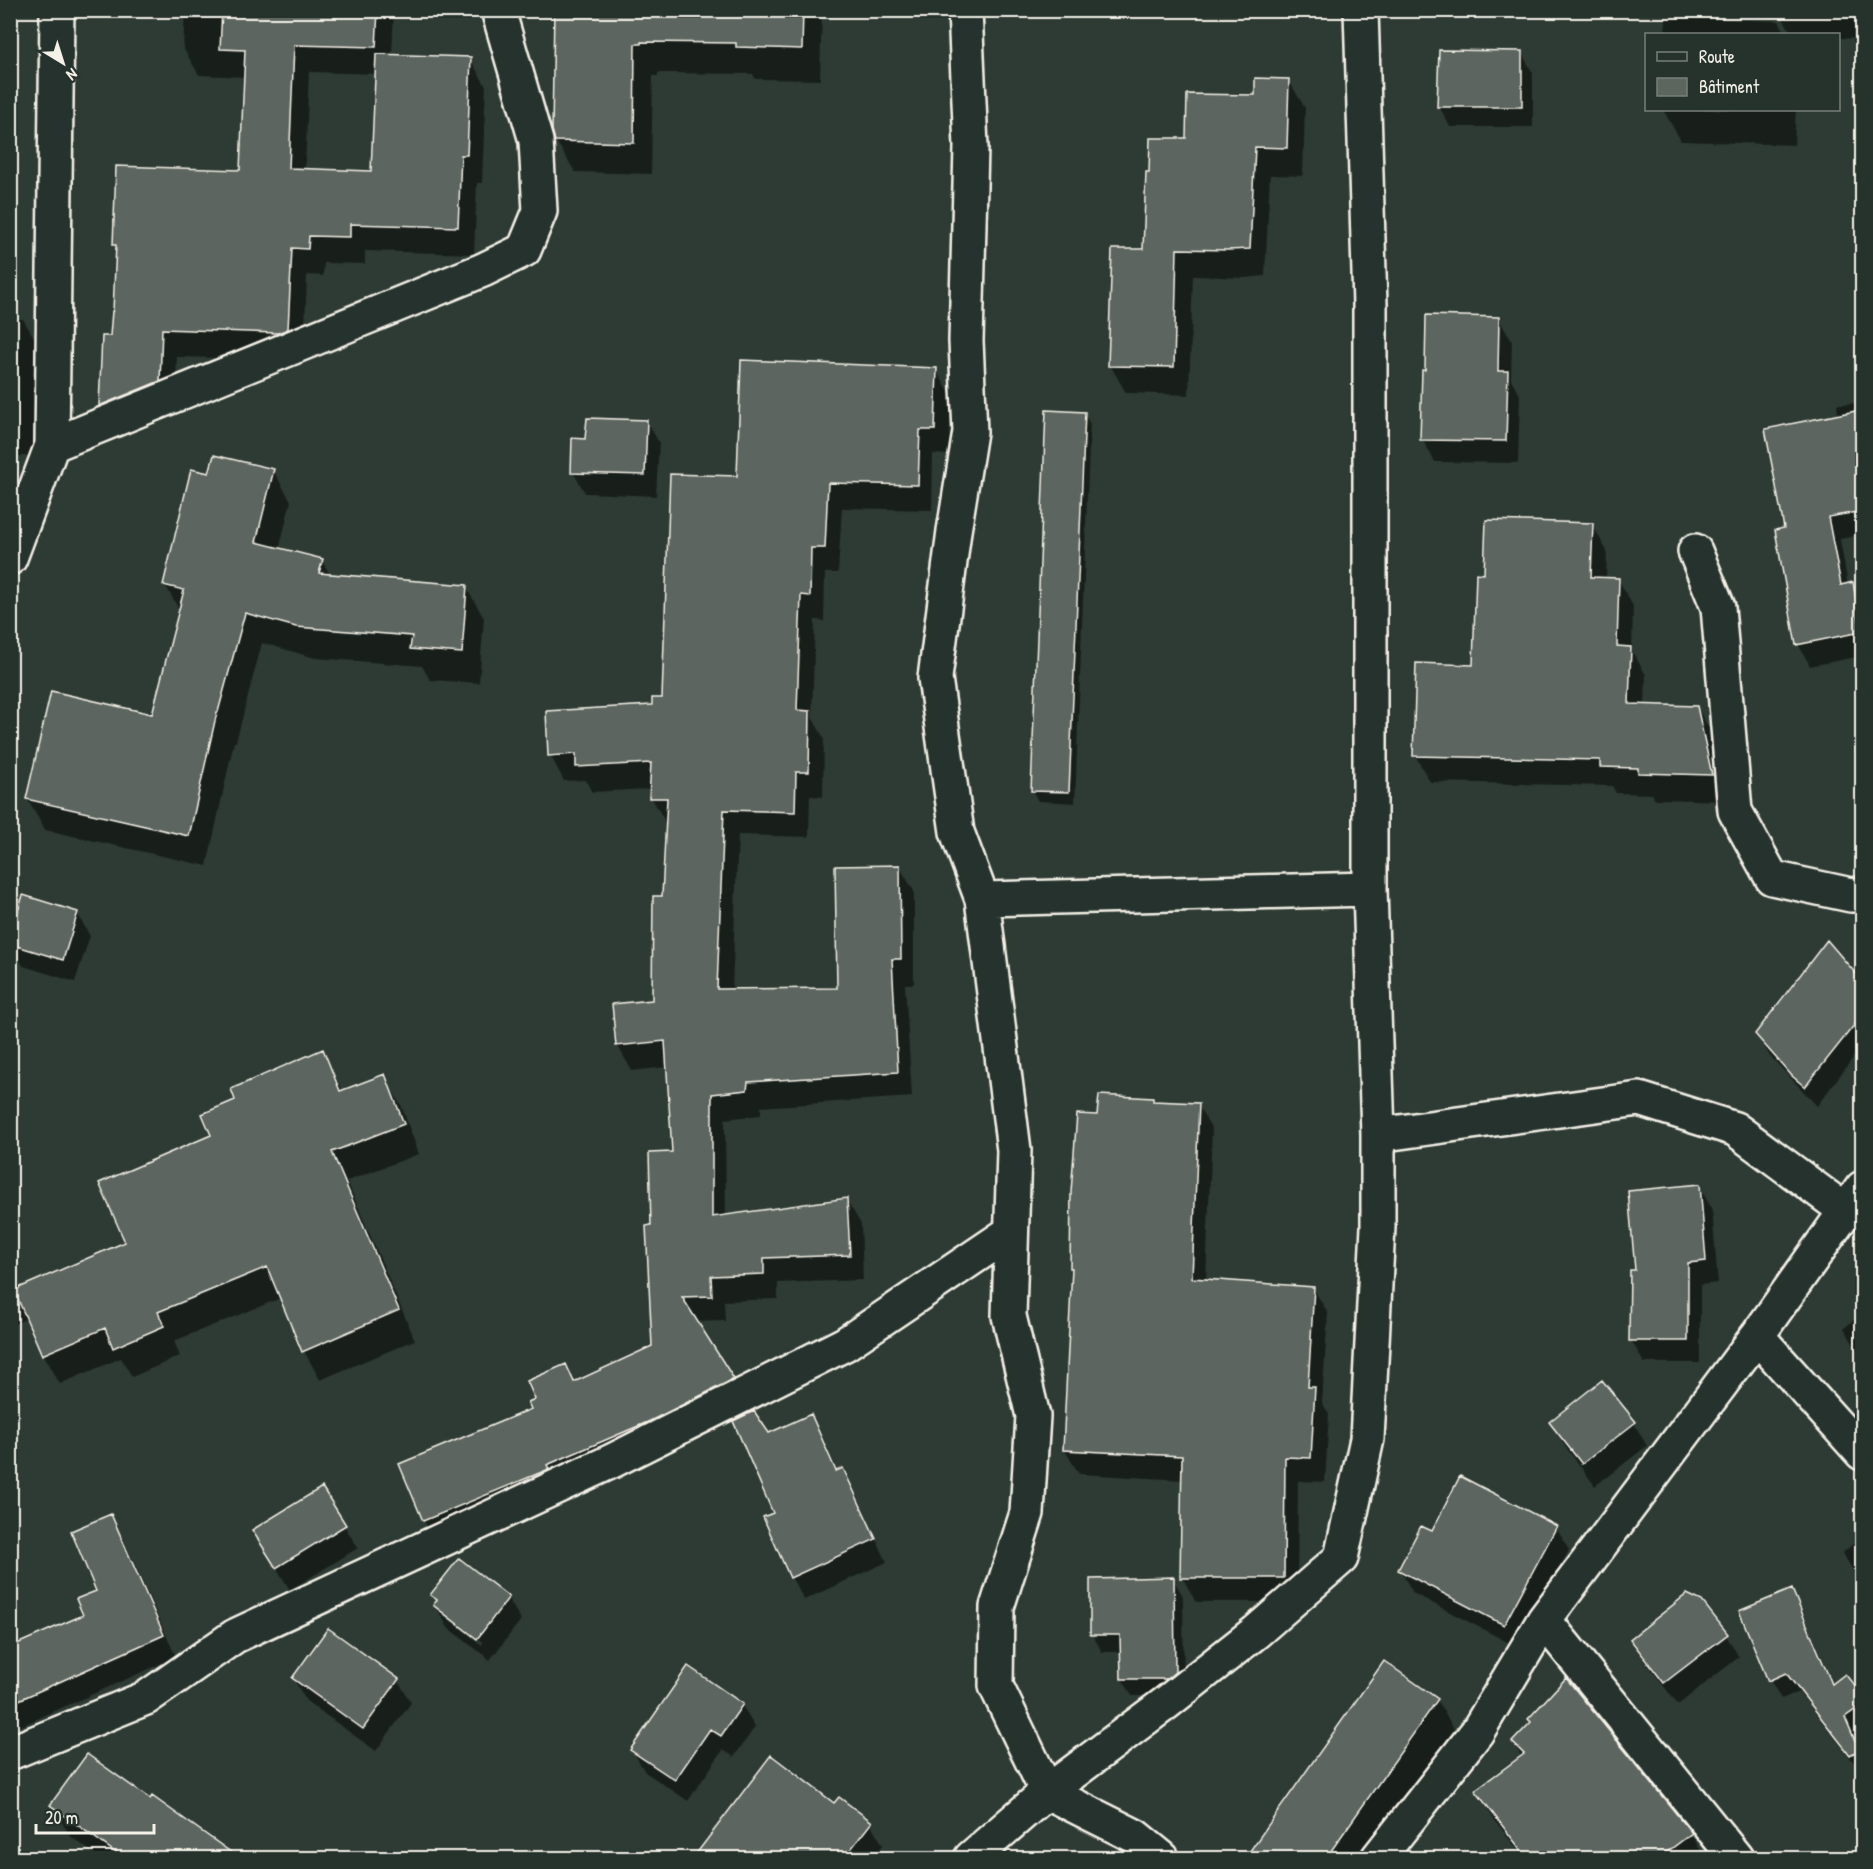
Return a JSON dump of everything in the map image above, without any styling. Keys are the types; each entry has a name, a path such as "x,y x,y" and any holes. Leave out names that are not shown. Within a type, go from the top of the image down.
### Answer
{"street":[{"path":"10,558 52,445 57,10"},
{"path":"52,445 483,270 524,250 540,211 536,141 498,10"},
{"path":"965,10 971,147 966,341 970,432 954,531 935,678 957,832 982,899 1014,1150 1009,1316 1033,1416 1027,1513 998,1607 996,1686 1047,1792 1135,1836 1162,1858"},
{"path":"971,1858 1047,1792 1247,1639 1341,1558 1367,1439 1377,1227 1378,1135 1370,889 1370,305 1361,10"},
{"path":"1695,550 1718,607 1735,811 1772,878 1851,895 1863,894"},
{"path":"982,899 1370,889"},
{"path":"1378,1135 1640,1099 1735,1129 1854,1200 1757,1336 1544,1620 1477,1732 1378,1858"},
{"path":"10,1754 146,1698 235,1636 612,1461 845,1344 1011,1232"},
{"path":"1757,1336 1863,1453"},
{"path":"1544,1620 1736,1858"}],"building":[{"path":"222,10 378,10 376,47 294,45 289,168 371,171 376,54 471,57 467,155 461,155 458,227 350,224 350,237 309,236 308,249 292,248 288,329 278,333 162,329 160,381 99,406 102,336 110,336 113,311 116,166 240,170 245,50 220,49"},
{"path":"554,10 803,10 802,49 736,47 736,43 641,42 641,44 635,44 634,143 555,141 552,130"},
{"path":"1439,50 1522,51 1522,107 1437,107"},
{"path":"1255,78 1289,79 1287,148 1255,147 1250,249 1177,249 1174,367 1108,366 1112,249 1143,249 1146,172 1149,172 1150,138 1186,138 1187,94 1255,95"},
{"path":"1426,315 1499,317 1498,371 1508,371 1506,441 1420,440"},
{"path":"741,360 937,368 935,430 920,430 918,485 828,483 825,548 811,548 810,596 801,595 797,710 810,711 809,772 796,772 795,812 724,810 717,989 837,988 835,866 900,865 901,959 892,959 898,1072 748,1082 747,1090 712,1094 712,1217 847,1198 850,1255 764,1258 764,1274 711,1276 712,1296 682,1297 734,1379 650,1421 547,1465 549,1469 423,1521 399,1464 531,1409 528,1402 535,1399 527,1381 566,1364 574,1382 652,1346 646,1226 651,1225 649,1153 672,1152 665,1041 616,1046 612,1004 652,1000 653,896 662,896 667,798 649,798 651,763 576,767 576,754 548,756 546,711 652,705 652,698 662,698 670,474 737,476"},
{"path":"1046,410 1085,412 1069,792 1031,791"},
{"path":"1861,410 1863,511 1828,517 1841,585 1853,582 1861,632 1796,645 1775,530 1784,528 1765,429"},
{"path":"587,418 647,420 645,475 571,473 572,438 585,439"},
{"path":"214,455 274,469 256,542 323,559 319,573 467,585 462,653 410,649 412,636 296,627 245,613 217,712 189,836 26,799 51,691 152,714 184,590 163,585 191,469 209,473"},
{"path":"1486,520 1593,523 1591,577 1619,578 1617,646 1631,647 1629,704 1697,706 1712,775 1638,773 1638,768 1600,767 1600,760 1413,756 1416,663 1473,665 1476,573 1484,574"},
{"path":"23,895 78,912 63,960 10,944"},
{"path":"1827,940 1863,982 1863,1014 1805,1087 1792,1076 1755,1034"},
{"path":"323,1049 340,1091 385,1074 404,1124 332,1152 399,1310 302,1352 267,1267 158,1312 164,1326 113,1348 105,1328 42,1355 14,1290 125,1242 99,1183 211,1135 202,1114 235,1100 231,1089"},
{"path":"1099,1095 1199,1103 1192,1278 1314,1287 1308,1387 1315,1387 1311,1458 1285,1457 1284,1578 1180,1578 1182,1456 1063,1450 1072,1268 1070,1268 1071,1192 1077,1114 1097,1115"},
{"path":"1700,1184 1706,1261 1688,1263 1688,1341 1629,1341 1630,1270 1635,1270 1628,1191"},
{"path":"1602,1380 1636,1422 1582,1464 1549,1422"},
{"path":"754,1411 769,1433 811,1414 836,1471 843,1468 876,1539 790,1578 763,1517 773,1513 733,1421"},
{"path":"1460,1476 1557,1526 1504,1625 1398,1570 1421,1526 1432,1531"},
{"path":"322,1487 346,1525 276,1568 252,1530"},
{"path":"111,1514 164,1635 10,1704 10,1647 83,1615 76,1599 96,1591 71,1531"},
{"path":"459,1558 509,1597 477,1639 433,1605 437,1600 430,1595"},
{"path":"1174,1577 1175,1672 1167,1679 1121,1679 1120,1635 1090,1635 1090,1579"},
{"path":"1792,1589 1832,1684 1845,1674 1863,1696 1863,1704 1845,1717 1859,1750 1850,1755 1786,1673 1768,1681 1739,1611"},
{"path":"1687,1594 1702,1601 1728,1634 1664,1683 1630,1639"},
{"path":"328,1628 399,1679 363,1729 292,1678"},
{"path":"1384,1661 1438,1699 1326,1858 1245,1858"},
{"path":"688,1666 743,1704 721,1736 710,1729 675,1780 630,1750"},
{"path":"1566,1678 1692,1833 1659,1858 1527,1858 1475,1790 1524,1754 1512,1742 1531,1722 1528,1719"},
{"path":"87,1754 150,1799 152,1796 239,1858 123,1858 50,1805"},
{"path":"771,1755 834,1803 839,1797 872,1822 844,1858 693,1858"}]}
